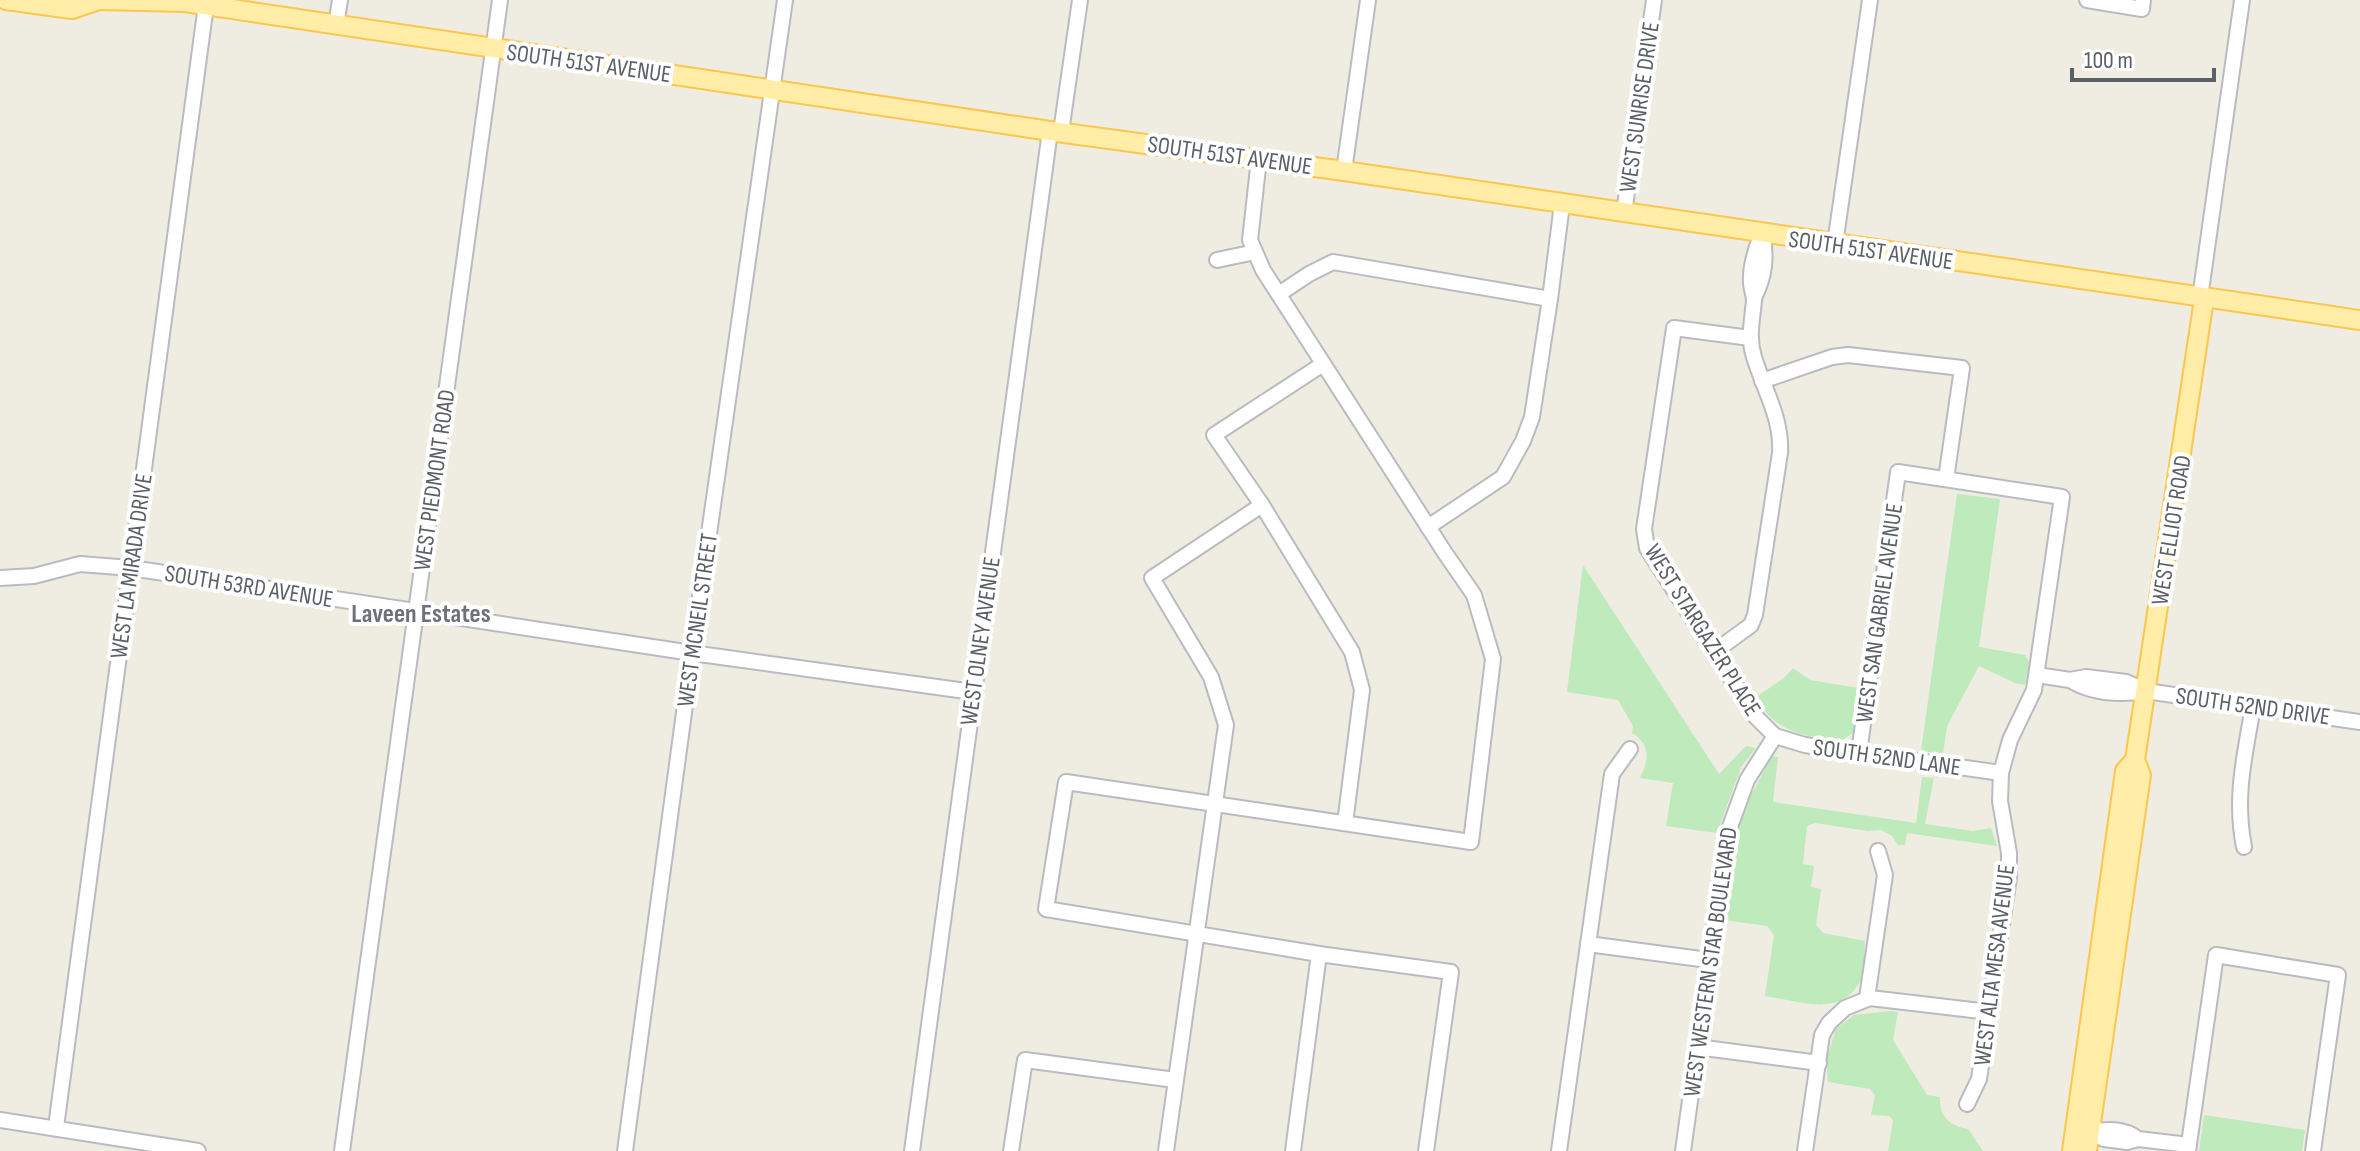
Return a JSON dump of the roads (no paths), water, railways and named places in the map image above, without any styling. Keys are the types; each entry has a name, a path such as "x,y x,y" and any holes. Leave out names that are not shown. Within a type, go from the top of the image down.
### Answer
{"main road":[{"name":"SOUTH 51ST AVENUE","path":"6,0 72,9 98,0 185,2 1056,132 1344,171 2360,320"},
{"name":"WEST ELLIOT ROAD","path":"2072,1151 2084,1138 2125,771 2135,760 2202,298"}],"street":[{"path":"336,25 340,0"},
{"name":"WEST PIEDMONT ROAD","path":"342,1151 500,0"},
{"name":"WEST MCNEIL STREET","path":"625,1151 785,0"},
{"name":"WEST OLNEY AVENUE","path":"912,1151 973,692 1056,132 1080,0"},
{"path":"1344,171 1368,0"},
{"name":"WEST SUNRISE DRIVE","path":"1624,213 1654,0"},
{"path":"1835,244 1870,0"},
{"path":"2087,0 2143,4"},
{"name":"WEST ELLIOT ROAD","path":"2202,298 2242,0"},
{"name":"WEST LA MIRADA DRIVE","path":"56,1127 206,5"},
{"path":"1259,159 1250,240 1255,252 1323,364 1474,595 1493,659 1471,842 1066,782 1046,909 1319,954 1451,972 1426,1151"},
{"path":"1428,527 1503,477 1523,441 1532,417 1562,204"},
{"path":"1714,652 1751,625 1757,603 1781,437 1778,418 1762,381 1750,338 1754,254 1762,233"},
{"path":"1217,260 1255,252"},
{"path":"1279,294 1333,262 1550,299"},
{"name":"WEST STARGAZER PLACE","path":"1750,338 1674,328 1644,529 1647,548 1756,717 1775,736"},
{"path":"1762,381 1832,357 1848,355 1962,368 1946,479"},
{"path":"1323,364 1214,435 1262,505 1352,652 1362,690 1345,823"},
{"name":"WEST SAN GABRIEL AVENUE","path":"1859,753 1898,472 1946,479"},
{"name":"WEST ALTA MESA AVENUE","path":"1946,479 2062,497 2037,675 2030,701 2010,740 2001,773 2000,801 2009,853 2009,877 1979,1079 1967,1104"},
{"path":"1166,1151 1226,725 1211,677 1152,578 1262,505"},
{"name":"SOUTH 53RD AVENUE","path":"0,578 34,576 80,564 131,568 973,692"},
{"name":"SOUTH 52ND DRIVE","path":"2037,675 2126,682 2146,691 2360,722"},
{"path":"2244,847 2238,794 2253,706"},
{"name":"SOUTH 52ND LANE","path":"1775,736 1789,742 2001,773"},
{"name":"WEST WESTERN STAR BOULEVARD","path":"1683,1151 1727,835 1747,780 1775,736"},
{"path":"1559,1151 1612,774 1630,749"},
{"path":"1867,998 1885,875 1878,851"},
{"path":"1588,944 1708,960"},
{"path":"1293,1151 1319,954"},
{"path":"2084,1138 2127,1142 2138,1139 2188,1148 2216,955 2338,975 2313,1151"},
{"path":"1805,1151 1822,1035 1829,1023 1845,1008 1867,998 1886,998 1989,1012"},
{"path":"1697,1047 1819,1063"},
{"path":"1011,1151 1025,1060 1175,1080"},
{"path":"0,1120 198,1151"}],"district":[{"name":"Laveen Estates","path":"421,613"}]}
